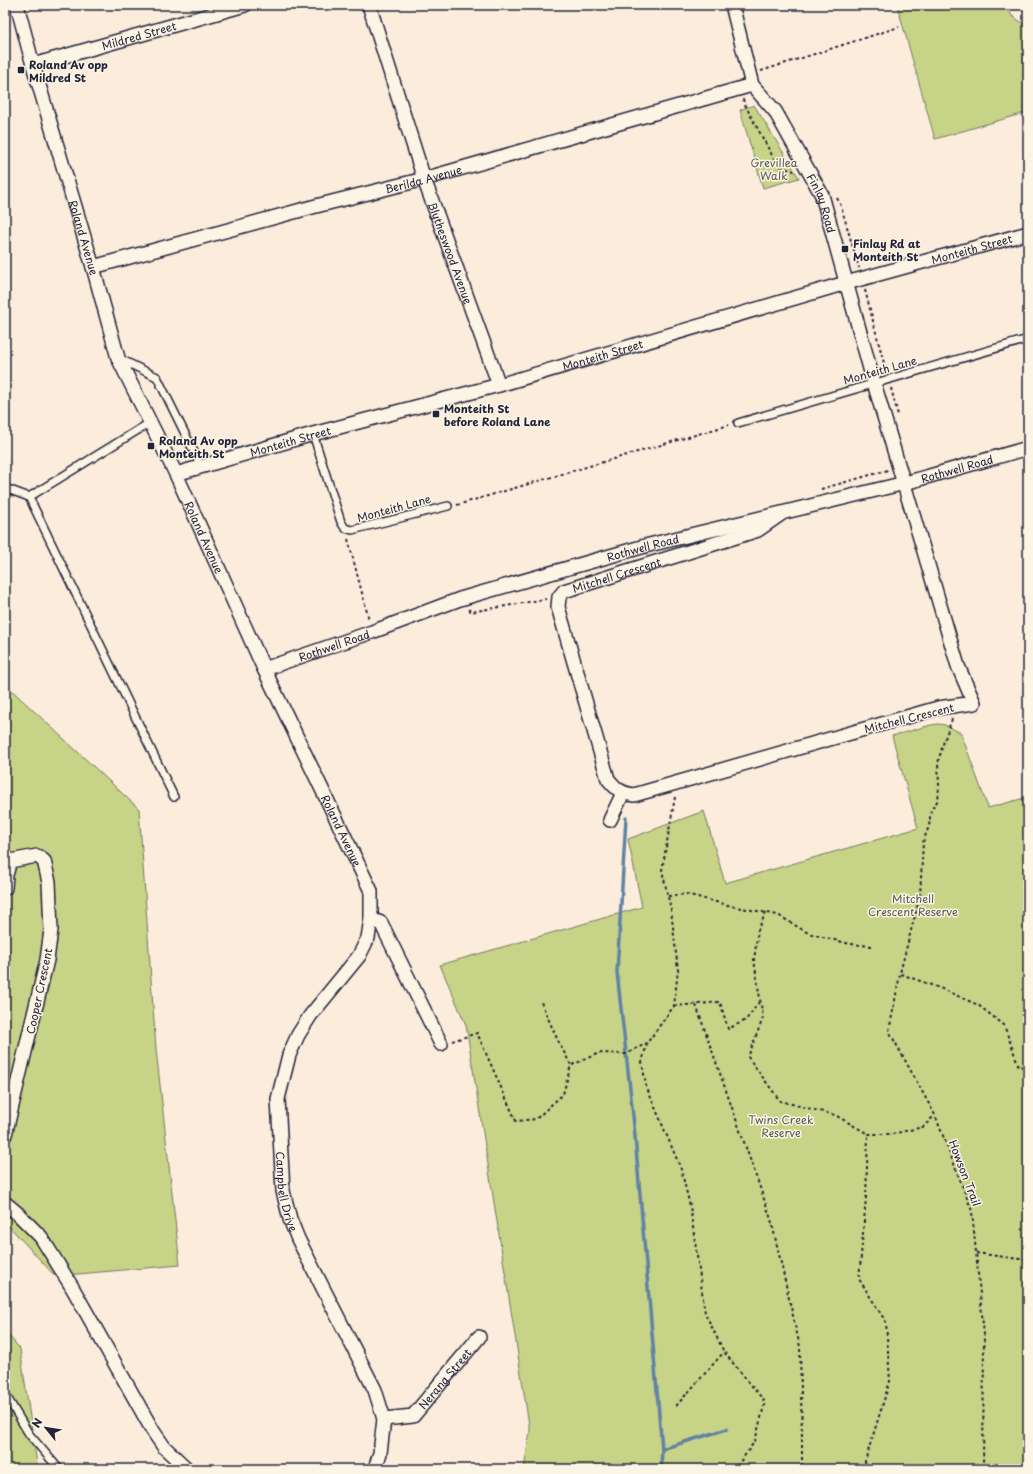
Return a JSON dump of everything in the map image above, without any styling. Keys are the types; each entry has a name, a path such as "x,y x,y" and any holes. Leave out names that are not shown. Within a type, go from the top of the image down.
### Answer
{"street":[{"name":"Roland Avenue","path":"17,5 118,358 176,474 264,669 371,891 371,919"},
{"name":"Mildred Street","path":"33,65 245,5"},
{"name":"Blytheswood Avenue","path":"369,5 424,179 499,385"},
{"name":"Finlay Road","path":"732,5 746,87 775,111 822,195 874,383 905,483"},
{"name":"Berilda Avenue","path":"93,267 316,206 424,179 746,87"},
{"name":"Monteith Street","path":"176,474 313,434 499,385 846,283 1028,233"},
{"name":"Rothwell Road","path":"264,669 372,632 460,599 645,546 905,483 1028,448"},
{"name":"Mitchell Crescent","path":"781,514 758,530 564,591 559,597 558,606 608,779 614,787 623,793 634,795 938,708 974,703 958,666 905,483"},
{"path":"610,820 623,793"},
{"name":"Cooper Crescent","path":"5,888 6,875 10,861 36,856 44,861 49,882 51,930 47,960 5,1135"},
{"path":"371,919 381,923 442,1044"},
{"name":"Campbell Drive","path":"371,919 368,938 359,956 310,1016 298,1035 289,1055 278,1099 283,1191 290,1218 298,1239 375,1390 384,1419 380,1453 375,1469"},
{"path":"5,1203 41,1237 72,1287 153,1431 164,1447 187,1469"},
{"name":"Nerang Street","path":"384,1419 413,1416 479,1337"}],"lane":[{"name":"Monteith Lane","path":"738,422 1028,339"},
{"path":"118,358 157,377 201,466"},
{"path":"29,497 150,422"},
{"path":"313,434 341,522 345,528"},
{"path":"5,488 29,497 174,797"},
{"name":"Monteith Lane","path":"345,528 352,530 448,506"},
{"path":"5,1394 29,1434 59,1469"}],"path":[{"path":"760,71 899,27"},
{"path":"746,87 745,105 774,159 782,168 791,171 809,170"},
{"path":"448,506 463,504 738,422"},
{"path":"345,528 372,632"},
{"path":"471,612 559,597"},
{"name":"Howson Trail","path":"957,705 942,744 938,763 938,800 931,810 929,826 923,842 920,896 901,969 889,1031 935,1115 972,1211 984,1335 983,1469"},
{"path":"677,783 662,870 671,910 678,970 674,1006 647,1043 642,1062 646,1086 681,1169 690,1206 706,1313 724,1352 765,1402 755,1441 735,1469"},
{"path":"668,896 686,894 731,906 766,912 778,915 808,934 850,944 873,946"},
{"path":"766,912 758,930 754,960 763,1018 748,1057 780,1101 835,1115 868,1134 892,1134 923,1127 935,1115"},
{"path":"901,974 942,989 978,1005 1004,1025 1020,1067 1028,1066"},
{"path":"442,1044 477,1033 516,1121 536,1119 563,1094 571,1065 540,1000"},
{"path":"674,1006 720,1002 728,1028 746,1020 760,1001"},
{"path":"696,1005 771,1219 800,1348 802,1469"},
{"path":"571,1065 599,1053 626,1054 647,1043"},
{"path":"866,1469 865,1461 890,1381 886,1322 859,1279 866,1198 868,1134"},
{"path":"976,1252 1019,1259 1028,1259"},
{"path":"676,1406 724,1352"}],"green space":[{"path":"897,5 1008,5 1011,15 1028,27 1028,112 935,139"},
{"name":"Grevillea Walk","path":"754,105 799,178 763,188 740,110"},
{"path":"5,684 139,809 156,1049 180,1265 55,1276 5,1222"},
{"name":"Twins Creek Reserve","path":"939,724 945,725 961,733 988,808 1028,797 1028,1469 524,1469 530,1431 466,1025 440,965 642,907 628,839 704,811 725,883 918,828 892,736"},
{"path":"5,1331 20,1349 37,1464 40,1469 5,1469"}],"waterway":[{"path":"626,818 617,972 634,1125 662,1449 661,1469"},
{"path":"662,1449 727,1429"}],"place":[{"name":"Roland Av opp Mildred St","path":"21,70"},
{"name":"Finlay Rd at Monteith St","path":"845,249"},
{"name":"Monteith St before Roland Lane","path":"436,414"},
{"name":"Roland Av opp Monteith St","path":"151,446"}],"park label":[{"name":"Mitchell Crescent Reserve","path":"913,904"}]}
